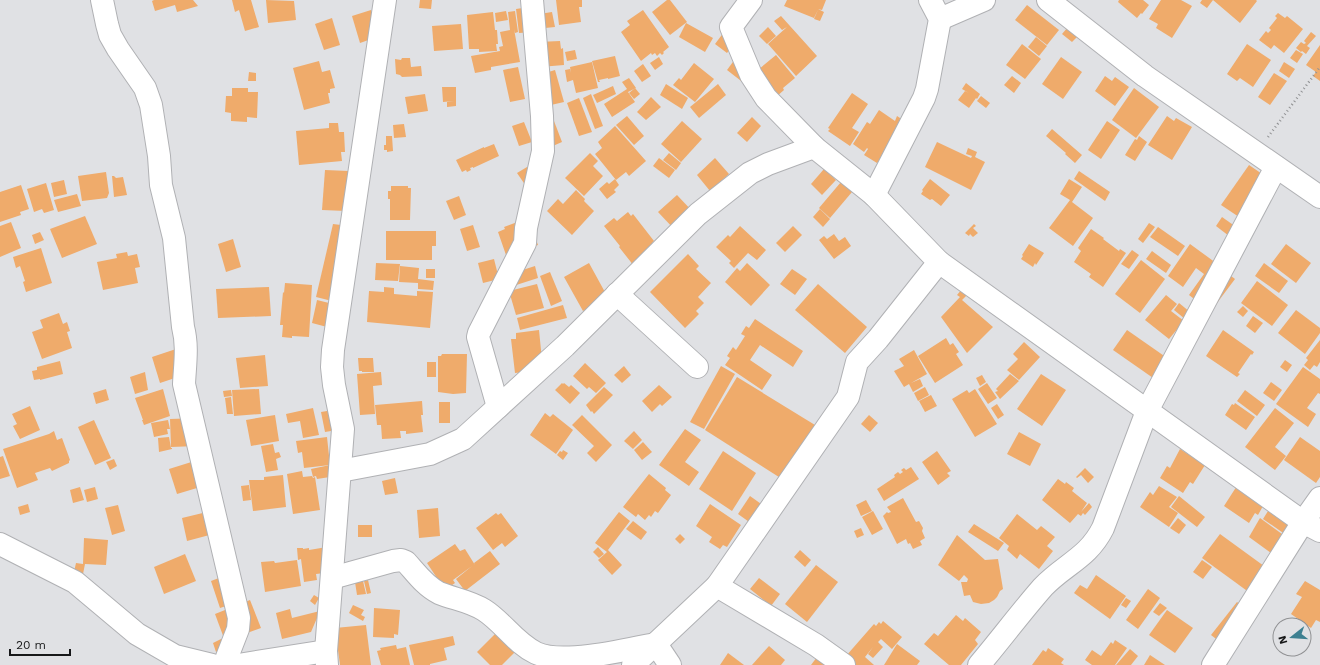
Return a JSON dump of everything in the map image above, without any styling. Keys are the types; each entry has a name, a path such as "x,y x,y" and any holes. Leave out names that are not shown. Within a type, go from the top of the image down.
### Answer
{"street":[{"path":"102,0 110,34 118,49 145,88 151,105 159,156 161,185 174,238 183,327 186,339 187,352 184,384 239,618 238,629 224,665"},
{"path":"327,658 343,429 332,373 332,350 385,0"},
{"path":"498,407 478,337 525,243 526,228 543,151 542,116 532,0"},
{"path":"751,0 732,24 731,31 751,75 766,98 814,147 874,195 939,262 1312,526"},
{"path":"874,195 924,98 940,19 930,0"},
{"path":"940,19 984,0"},
{"path":"1048,0 1145,76 1320,197"},
{"path":"340,471 436,453 463,439 565,346 698,214 750,173 768,164 814,147"},
{"path":"980,665 1044,587 1084,554 1098,538 1147,410 1276,167"},
{"path":"633,665 717,586 848,397 857,362 878,339 939,262"},
{"path":"617,294 697,367"},
{"path":"1221,662 1312,526 1320,498"},
{"path":"0,544 75,582 137,634 175,656 212,665"},
{"path":"332,578 401,560 406,562 431,588 439,593 459,599 484,610 494,617 517,640 536,653 549,657 601,656 656,644"},
{"path":"717,586 816,644 844,665"},
{"path":"656,644 670,665"},
{"path":"238,665 327,658"},
{"path":"302,665 327,658"}],"path":[{"path":"1256,153 1320,67"}],"building":[{"path":"193,0 198,6 177,12 175,5 155,11 152,1"},
{"path":"232,0 251,0 259,27 245,31 239,10 235,12"},
{"path":"266,0 294,1 296,20 268,23"},
{"path":"420,0 432,0 431,9 419,8"},
{"path":"556,0 582,0 582,7 579,7 581,22 559,25"},
{"path":"667,0 670,0 687,22 670,35 652,12"},
{"path":"787,0 826,0 822,10 818,9 824,12 820,21 814,19 818,10 814,18 784,6"},
{"path":"1119,0 1143,0 1149,5 1137,18 1118,2"},
{"path":"1161,0 1181,0 1192,6 1172,38 1156,28 1158,24 1149,19"},
{"path":"1202,0 1213,0 1207,8 1200,3"},
{"path":"1213,0 1256,0 1257,1 1240,23"},
{"path":"1027,5 1059,30 1047,45 1015,20"},
{"path":"529,7 532,32 519,33 516,9"},
{"path":"371,10 380,36 360,43 352,16"},
{"path":"643,10 669,47 663,52 664,53 662,55 660,53 657,56 655,53 652,55 651,53 641,61 621,32 630,25 627,21"},
{"path":"506,11 508,20 496,22 495,13"},
{"path":"515,11 518,32 515,33 514,29 520,62 491,67 491,70 475,73 471,56 500,51 499,47 503,46 500,32 510,30 508,12"},
{"path":"493,12 495,30 497,30 497,51 479,52 479,49 469,49 467,15"},
{"path":"552,12 555,27 535,29 533,15"},
{"path":"1278,13 1285,18 1287,16 1303,29 1284,53 1274,45 1271,49 1259,40 1266,31 1268,33 1271,30 1269,28 1277,18 1275,16"},
{"path":"781,16 817,56 796,76 768,44 787,27 782,30 774,21"},
{"path":"332,18 340,45 324,50 315,24"},
{"path":"686,23 713,38 705,52 679,37"},
{"path":"461,24 463,49 434,51 432,26"},
{"path":"730,24 742,33 727,53 715,44"},
{"path":"768,27 776,36 767,44 759,36"},
{"path":"1068,27 1078,36 1072,42 1062,34"},
{"path":"1311,32 1316,36 1307,46 1310,48 1306,54 1296,48 1301,42 1304,44 1306,43 1304,41"},
{"path":"1036,37 1047,46 1039,56 1028,47"},
{"path":"560,41 561,49 563,48 564,65 540,67 538,42"},
{"path":"1022,44 1041,59 1025,79 1006,65"},
{"path":"1247,44 1271,60 1253,87 1240,78 1237,81 1227,74"},
{"path":"1320,45 1320,81 1313,76 1316,72 1306,65"},
{"path":"575,50 577,59 567,61 565,52"},
{"path":"1296,50 1303,54 1297,63 1290,58"},
{"path":"741,51 745,84 727,70"},
{"path":"776,55 795,78 783,88 784,90 776,97 753,74"},
{"path":"615,56 620,76 599,80 600,82 598,82 592,61"},
{"path":"659,57 663,64 655,70 650,63"},
{"path":"1061,57 1082,72 1063,99 1042,84"},
{"path":"402,58 410,58 411,67 421,66 422,76 402,77 396,74 395,59 401,60"},
{"path":"319,61 322,72 330,70 335,88 330,89 330,93 328,93 330,103 304,110 293,68"},
{"path":"592,62 598,88 576,93 573,80 567,82 565,70 570,69 571,73 570,67"},
{"path":"1284,62 1295,69 1289,78 1279,71"},
{"path":"694,63 714,79 695,102 673,85 679,78 681,80"},
{"path":"643,64 651,76 642,82 634,71"},
{"path":"518,67 525,99 510,102 503,70"},
{"path":"555,70 564,102 551,105 542,74"},
{"path":"249,72 256,73 256,81 248,81"},
{"path":"1274,73 1287,81 1270,105 1258,97"},
{"path":"1012,76 1021,83 1014,93 1004,85"},
{"path":"1105,76 1112,81 1115,77 1129,87 1115,106 1095,91"},
{"path":"629,78 636,88 628,92 635,102 612,117 604,104 627,89 622,82"},
{"path":"966,83 980,94 969,108 958,100 965,91 969,93 962,89"},
{"path":"666,84 688,98 682,109 660,95"},
{"path":"718,84 726,95 699,118 690,107"},
{"path":"613,86 616,94 597,103 593,95"},
{"path":"442,87 456,87 456,106 447,107 447,102 454,101 443,102"},
{"path":"232,88 248,88 248,92 258,92 257,118 247,117 247,122 231,121 231,113 225,112 226,96 232,96"},
{"path":"635,88 640,94 634,99 629,93"},
{"path":"1134,88 1159,107 1136,138 1112,120"},
{"path":"852,93 868,104 852,128 859,132 850,146 828,131 830,129 828,128"},
{"path":"425,94 428,111 408,114 405,97"},
{"path":"591,94 603,126 595,129 583,98"},
{"path":"981,96 990,103 986,108 977,101"},
{"path":"651,97 661,107 646,120 637,112"},
{"path":"579,98 592,132 579,136 567,103"},
{"path":"879,110 895,121 897,116 909,124 877,163 864,155 868,149 867,148 864,152 853,144 867,122 870,124"},
{"path":"627,116 644,136 634,145 616,125"},
{"path":"1167,116 1174,121 1176,118 1192,127 1172,160 1148,145"},
{"path":"752,117 761,126 747,142 737,133"},
{"path":"554,121 562,142 539,152 531,131"},
{"path":"682,121 702,139 681,162 661,144"},
{"path":"1107,121 1120,130 1101,159 1088,150"},
{"path":"524,122 532,142 519,146 512,126"},
{"path":"329,123 338,123 339,132 344,132 345,152 341,152 342,161 299,165 296,131 329,128"},
{"path":"404,124 406,137 394,138 393,125"},
{"path":"615,126 646,161 629,176 626,172 616,180 595,154 602,148 598,142"},
{"path":"1052,129 1082,155 1075,163 1046,136"},
{"path":"386,136 392,136 393,151 387,152 387,150 384,150 384,145 386,145"},
{"path":"1139,136 1147,142 1135,161 1125,155 1135,139 1137,140"},
{"path":"937,142 971,158 972,156 966,154 968,148 977,152 975,157 985,162 971,190 925,167"},
{"path":"494,144 499,156 470,168 471,170 467,172 466,170 462,172 456,160"},
{"path":"590,153 598,161 593,166 603,176 584,196 565,178"},
{"path":"669,153 681,163 676,170 663,160"},
{"path":"659,158 675,170 669,178 653,166"},
{"path":"715,158 729,174 710,191 697,175"},
{"path":"1249,165 1278,185 1248,223 1221,205"},
{"path":"527,167 538,183 528,189 517,173"},
{"path":"824,169 836,180 822,195 811,184"},
{"path":"325,170 349,171 346,211 322,210"},
{"path":"1079,171 1110,192 1105,201 1074,179"},
{"path":"106,172 109,193 107,198 82,201 78,176"},
{"path":"112,176 116,178 123,177 127,195 114,197"},
{"path":"615,179 619,185 614,190 616,192 607,199 599,189 607,182 609,184"},
{"path":"930,179 950,195 941,206 932,199 930,200 921,194 923,191 922,190"},
{"path":"1069,179 1082,187 1072,202 1093,218 1073,246 1049,228 1070,200 1060,194"},
{"path":"64,180 67,194 54,197 51,183"},
{"path":"841,182 852,192 830,218 819,208"},
{"path":"46,183 54,210 44,213 42,209 34,212 27,189"},
{"path":"21,185 29,209 20,212 21,215 0,222 0,192"},
{"path":"391,186 408,186 408,188 411,188 410,220 390,220 390,199 388,199 388,191 391,191"},
{"path":"576,190 594,211 572,235 547,211 558,199 563,204"},
{"path":"77,194 81,206 58,212 54,200"},
{"path":"677,195 693,212 674,229 658,212"},
{"path":"459,196 466,215 454,220 446,201"},
{"path":"820,209 830,219 823,227 813,217"},
{"path":"628,212 631,216 633,214 654,241 652,243 654,244 634,266 604,226 614,218 617,221"},
{"path":"85,216 97,244 62,258 50,229"},
{"path":"1222,217 1239,229 1242,246 1216,226"},
{"path":"528,218 538,245 506,255 498,232 505,229 504,227"},
{"path":"11,222 21,248 0,257 0,226"},
{"path":"1149,223 1155,227 1143,243 1138,239"},
{"path":"333,224 349,226 332,301 316,297"},
{"path":"974,224 976,226 973,228 978,233 973,237 970,234 969,236 965,233"},
{"path":"473,225 480,247 467,251 460,229"},
{"path":"740,226 766,250 757,260 748,253 734,268 729,263 731,261 716,247 728,235 730,237"},
{"path":"793,226 802,235 785,252 776,243"},
{"path":"1158,227 1185,246 1178,256 1150,237"},
{"path":"1091,229 1119,251 1120,249 1126,253 1103,287 1089,277 1091,274 1074,262 1081,251 1078,248"},
{"path":"386,231 436,231 436,246 432,246 432,260 386,260"},
{"path":"40,232 44,240 35,244 32,235"},
{"path":"834,234 839,241 845,237 851,246 834,259 819,240 824,236 827,239"},
{"path":"233,239 241,267 226,272 218,244"},
{"path":"1029,244 1044,253 1033,267 1021,259"},
{"path":"1190,244 1227,271 1202,305 1189,295 1204,274 1196,268 1183,287 1168,276"},
{"path":"1286,244 1311,263 1296,283 1271,264"},
{"path":"41,248 52,283 26,292 23,282 25,281 20,266 16,268 13,257"},
{"path":"1132,250 1139,255 1129,269 1121,264"},
{"path":"1152,251 1171,265 1166,273 1146,259"},
{"path":"127,252 128,256 137,254 140,267 135,268 138,283 103,290 97,262 117,258 116,254"},
{"path":"688,254 699,266 696,269 711,283 698,297 704,303 696,311 699,314 685,328 650,292"},
{"path":"494,259 499,279 483,283 478,263"},
{"path":"1141,260 1165,279 1140,313 1115,294"},
{"path":"376,263 400,264 398,281 375,280"},
{"path":"589,263 606,294 593,302 595,304 583,311 564,277"},
{"path":"747,263 770,285 751,306 725,282 737,268 740,271"},
{"path":"1264,263 1288,281 1279,293 1255,276"},
{"path":"400,266 419,268 418,279 434,281 433,290 418,289 418,283 399,282"},
{"path":"535,266 538,278 510,287 507,275"},
{"path":"426,269 435,269 435,278 426,278"},
{"path":"792,269 807,279 795,295 780,284"},
{"path":"550,272 562,301 551,306 540,276"},
{"path":"1227,273 1235,279 1208,315"},
{"path":"1257,281 1288,305 1272,326 1241,303"},
{"path":"285,283 312,285 309,337 282,337 283,325 280,325"},
{"path":"537,284 544,308 516,315 509,291"},
{"path":"818,284 867,327 845,353 795,310"},
{"path":"269,287 271,316 218,318 216,289"},
{"path":"384,287 394,288 394,294 417,296 417,291 433,292 430,328 367,322 369,291 384,292"},
{"path":"962,289 968,294 962,300 993,327 967,353 941,317 960,297 957,295"},
{"path":"1166,295 1177,304 1171,311 1184,321 1169,339 1145,320"},
{"path":"317,300 333,304 327,327 312,323"},
{"path":"1179,303 1190,312 1185,319 1174,310"},
{"path":"563,305 567,318 520,330 517,318"},
{"path":"1243,306 1248,311 1243,317 1237,312"},
{"path":"1296,310 1320,328 1320,333 1305,354 1278,333"},
{"path":"59,313 63,324 67,322 70,331 67,332 72,348 42,359 32,332 43,328 40,320"},
{"path":"1253,316 1263,323 1255,333 1246,326"},
{"path":"755,319 803,351 793,367 760,345 750,360 772,375 762,390 725,365 730,358 727,356 733,347 736,350 745,336 741,334 746,326 749,328"},
{"path":"539,330 542,360 531,361 532,371 515,373 511,339 516,339 516,333"},
{"path":"1127,330 1170,360 1156,380 1113,350"},
{"path":"1223,330 1254,352 1238,373 1240,374 1237,377 1206,356"},
{"path":"946,338 950,345 953,343 959,352 956,354 963,365 935,383 918,356"},
{"path":"1320,340 1320,362 1317,367 1314,365 1310,370 1304,365 1308,360 1306,358"},
{"path":"1024,342 1040,357 1019,380 1007,370 1018,359 1013,354"},
{"path":"185,346 193,372 160,383 152,357"},
{"path":"914,350 927,374 911,383 920,379 923,386 913,392 909,384 904,387 894,371 904,366 899,359"},
{"path":"442,354 467,354 466,393 453,394 438,392 438,356 441,356"},
{"path":"265,355 268,386 240,388 236,358"},
{"path":"358,358 373,358 374,372 359,371"},
{"path":"1285,360 1292,365 1287,372 1280,367"},
{"path":"60,361 63,374 40,380 34,380 32,371 37,370 37,367"},
{"path":"427,362 436,362 436,377 427,377"},
{"path":"585,363 606,383 596,393 589,387 587,389 573,376"},
{"path":"624,366 631,375 622,383 614,375"},
{"path":"721,366 735,374 704,429 690,422"},
{"path":"1303,367 1320,379 1320,394 1318,393 1307,408 1316,414 1308,427 1276,404"},
{"path":"145,372 148,390 135,394 130,377"},
{"path":"381,372 382,385 373,386 375,414 360,415 357,374"},
{"path":"1010,374 1019,381 1000,399 995,392 998,391 996,389"},
{"path":"1041,374 1066,390 1042,426 1017,409"},
{"path":"982,375 986,382 980,386 976,378"},
{"path":"737,377 815,425 782,479 705,430"},
{"path":"1271,382 1282,390 1274,401 1263,393"},
{"path":"562,383 569,387 571,385 580,393 570,404 555,390"},
{"path":"987,383 997,398 988,404 978,389"},
{"path":"659,385 672,397 662,406 660,404 652,412 642,401"},
{"path":"604,387 613,395 594,414 586,405"},
{"path":"925,387 929,395 918,401 914,393"},
{"path":"106,389 109,400 96,404 93,393"},
{"path":"163,389 170,416 144,425 135,398"},
{"path":"259,389 261,414 234,416 232,390"},
{"path":"975,389 997,424 975,437 952,399 967,390 969,393"},
{"path":"231,390 232,396 224,397 223,391"},
{"path":"1245,390 1265,405 1257,416 1237,401"},
{"path":"931,395 937,406 925,412 919,401"},
{"path":"231,397 233,414 227,414 225,398"},
{"path":"422,401 423,415 421,415 423,432 406,434 406,431 400,431 401,438 382,439 381,425 377,425 375,405"},
{"path":"439,402 450,402 450,423 439,423"},
{"path":"1235,403 1255,417 1246,430 1225,415 1232,404 1234,405"},
{"path":"997,404 1004,415 998,419 991,408"},
{"path":"30,406 40,430 20,439 13,426 17,424 12,414"},
{"path":"313,408 319,435 303,438 300,421 288,423 286,414"},
{"path":"1275,408 1294,423 1275,447 1286,456 1275,470 1245,447"},
{"path":"333,410 337,430 325,432 321,412"},
{"path":"545,413 550,417 553,414 573,430 556,454 530,435"},
{"path":"275,415 279,441 251,446 246,420"},
{"path":"582,415 612,445 596,462 587,453 594,446 572,425"},
{"path":"869,415 878,423 870,432 861,424"},
{"path":"198,418 197,446 171,447 170,419"},
{"path":"94,420 111,458 95,465 78,427"},
{"path":"168,420 170,429 167,429 168,434 154,437 151,423"},
{"path":"685,429 701,440 685,462 699,472 689,486 659,465"},
{"path":"54,431 57,440 62,438 70,460 69,463 52,471 50,468 35,473 38,480 17,488 3,449"},
{"path":"634,431 642,440 633,449 624,441"},
{"path":"1019,432 1041,444 1030,466 1007,454"},
{"path":"169,437 172,449 159,452 158,438"},
{"path":"327,437 330,465 304,468 302,452 298,453 296,441"},
{"path":"1300,437 1320,451 1320,477 1316,483 1284,460"},
{"path":"643,442 652,452 642,460 634,450"},
{"path":"273,444 275,453 279,452 281,457 276,459 278,470 266,472 261,446"},
{"path":"1180,449 1205,465 1193,484 1190,482 1183,493 1160,478 1167,466 1170,468"},
{"path":"563,450 568,453 563,460 557,455"},
{"path":"723,451 756,473 732,511 699,489"},
{"path":"937,451 951,471 947,473 950,476 938,485 922,462"},
{"path":"3,456 10,476 0,479 0,457"},
{"path":"114,459 117,466 110,470 106,462"},
{"path":"201,459 207,485 177,494 169,469"},
{"path":"330,465 330,477 317,479 316,476 313,477 311,469"},
{"path":"911,467 919,479 884,501 877,489 895,477 894,475 898,472 900,474 903,472 901,470 904,468 906,470"},
{"path":"1085,468 1094,477 1088,483 1081,475 1077,478 1076,477"},
{"path":"302,471 303,477 315,477 320,510 293,514 287,474"},
{"path":"649,474 666,488 665,490 671,495 658,513 655,511 651,517 649,515 645,520 638,514 636,517 623,507"},
{"path":"283,475 286,507 253,511 249,480 264,480 264,477"},
{"path":"395,478 398,493 385,495 382,481"},
{"path":"1242,478 1263,506 1258,515 1255,513 1249,523 1224,506"},
{"path":"1058,479 1065,484 1066,482 1074,488 1072,491 1087,503 1081,512 1089,503 1092,507 1085,515 1083,513 1081,516 1078,514 1070,523 1042,500"},
{"path":"249,485 251,500 243,501 241,486"},
{"path":"1159,486 1177,497 1169,507 1178,513 1169,527 1140,507 1150,492 1153,495"},
{"path":"80,487 84,500 73,503 70,490"},
{"path":"95,487 98,499 87,502 84,490"},
{"path":"750,496 764,506 752,524 738,514"},
{"path":"1179,496 1205,517 1197,527 1171,507"},
{"path":"903,498 916,522 919,521 923,528 922,531 925,538 920,541 922,545 913,549 910,543 908,544 906,539 897,544 883,516 887,512 891,512 887,507"},
{"path":"866,500 872,511 861,516 856,505"},
{"path":"28,504 30,512 20,515 18,507"},
{"path":"710,504 741,525 727,547 723,545 720,549 709,542 712,537 696,526"},
{"path":"118,505 125,531 112,535 105,508"},
{"path":"438,508 440,536 419,538 417,510"},
{"path":"211,511 217,533 187,541 182,518"},
{"path":"873,511 883,529 872,535 862,517"},
{"path":"1268,511 1294,529 1289,537 1263,519"},
{"path":"619,512 630,521 608,550 622,565 612,575 598,560 607,552 595,543"},
{"path":"496,513 498,515 501,513 518,536 505,547 502,543 493,550 476,528"},
{"path":"1017,514 1037,530 1041,526 1055,537 1047,546 1053,551 1039,569 1020,554 1017,559 1007,550 1009,546 999,538"},
{"path":"1178,518 1186,525 1179,534 1170,528"},
{"path":"1260,518 1293,542 1282,561 1249,537"},
{"path":"633,521 647,532 641,540 626,529"},
{"path":"974,524 1004,543 998,551 968,532"},
{"path":"358,525 372,525 372,537 358,537"},
{"path":"861,528 864,535 857,538 854,531"},
{"path":"680,534 685,539 680,544 675,539"},
{"path":"1220,534 1264,566 1250,593 1202,558"},
{"path":"957,535 985,560 998,559 1003,589 994,600 989,603 981,604 973,602 970,595 964,596 961,582 967,582 968,579 964,575 959,581 938,565"},
{"path":"84,538 108,540 106,565 85,564 83,574 74,572 76,563 83,564"},
{"path":"455,544 460,551 465,549 475,565 474,563 490,551 500,564 465,591 456,579 472,566 453,580 455,583 445,590 427,563"},
{"path":"327,547 333,572 316,574 317,580 304,582 301,559 298,560 297,548 309,548 309,550"},
{"path":"598,547 604,554 599,558 593,552"},
{"path":"800,550 811,560 805,567 794,557"},
{"path":"185,554 196,581 164,594 154,567"},
{"path":"297,560 301,586 265,592 261,562 274,561 275,563"},
{"path":"1202,560 1212,567 1203,579 1193,572"},
{"path":"816,565 838,582 807,622 785,604"},
{"path":"232,573 241,601 220,608 211,581"},
{"path":"1096,575 1126,596 1110,619 1074,593 1080,585 1087,589"},
{"path":"759,578 780,594 771,606 750,589"},
{"path":"368,580 371,593 367,594 364,581"},
{"path":"363,581 366,594 357,595 355,582"},
{"path":"1305,581 1320,590 1320,622 1316,620 1312,626 1312,617 1295,617 1291,614 1302,597 1296,594"},
{"path":"1148,589 1160,598 1138,629 1126,620"},
{"path":"314,595 319,598 315,605 310,601"},
{"path":"1126,598 1131,601 1126,608 1121,605"},
{"path":"250,600 261,628 225,641 215,614"},
{"path":"1237,602 1245,608 1224,645 1211,635"},
{"path":"1160,603 1167,608 1159,616 1153,612"},
{"path":"353,605 364,610 361,615 365,617 363,621 349,613"},
{"path":"374,608 400,610 398,635 394,634 394,638 373,637"},
{"path":"290,609 292,618 320,611 311,632 282,639 276,613"},
{"path":"1167,610 1193,628 1175,653 1149,635"},
{"path":"956,615 963,621 965,618 981,632 975,640 978,644 961,665 949,665 924,644 934,633 938,636"},
{"path":"883,621 902,637 892,649 881,639 878,642 883,647 873,658 868,654 873,647 865,657 874,665 856,665 846,656 874,624 876,626 879,622 881,624"},
{"path":"366,625 371,665 340,665 335,628"},
{"path":"496,633 515,652 502,665 490,665 477,652"},
{"path":"453,636 455,645 444,648 447,660 430,665 414,665 409,645"},
{"path":"221,639 225,648 216,652 213,643"},
{"path":"1115,640 1127,648 1115,665 1092,665 1085,660 1092,650 1101,656 1111,642 1113,644"},
{"path":"897,644 920,661 917,665 884,665"},
{"path":"396,645 397,649 406,647 410,665 381,665 377,651 381,650 380,648"},
{"path":"769,646 785,660 781,665 752,665"},
{"path":"1048,648 1064,659 1061,663 1064,665 1032,665 1043,650 1046,652"},
{"path":"1130,649 1138,656 1131,665 1116,665"},
{"path":"728,653 744,665 720,665"},
{"path":"820,653 830,665 811,665"},
{"path":"1150,655 1165,665 1144,665"}]}
